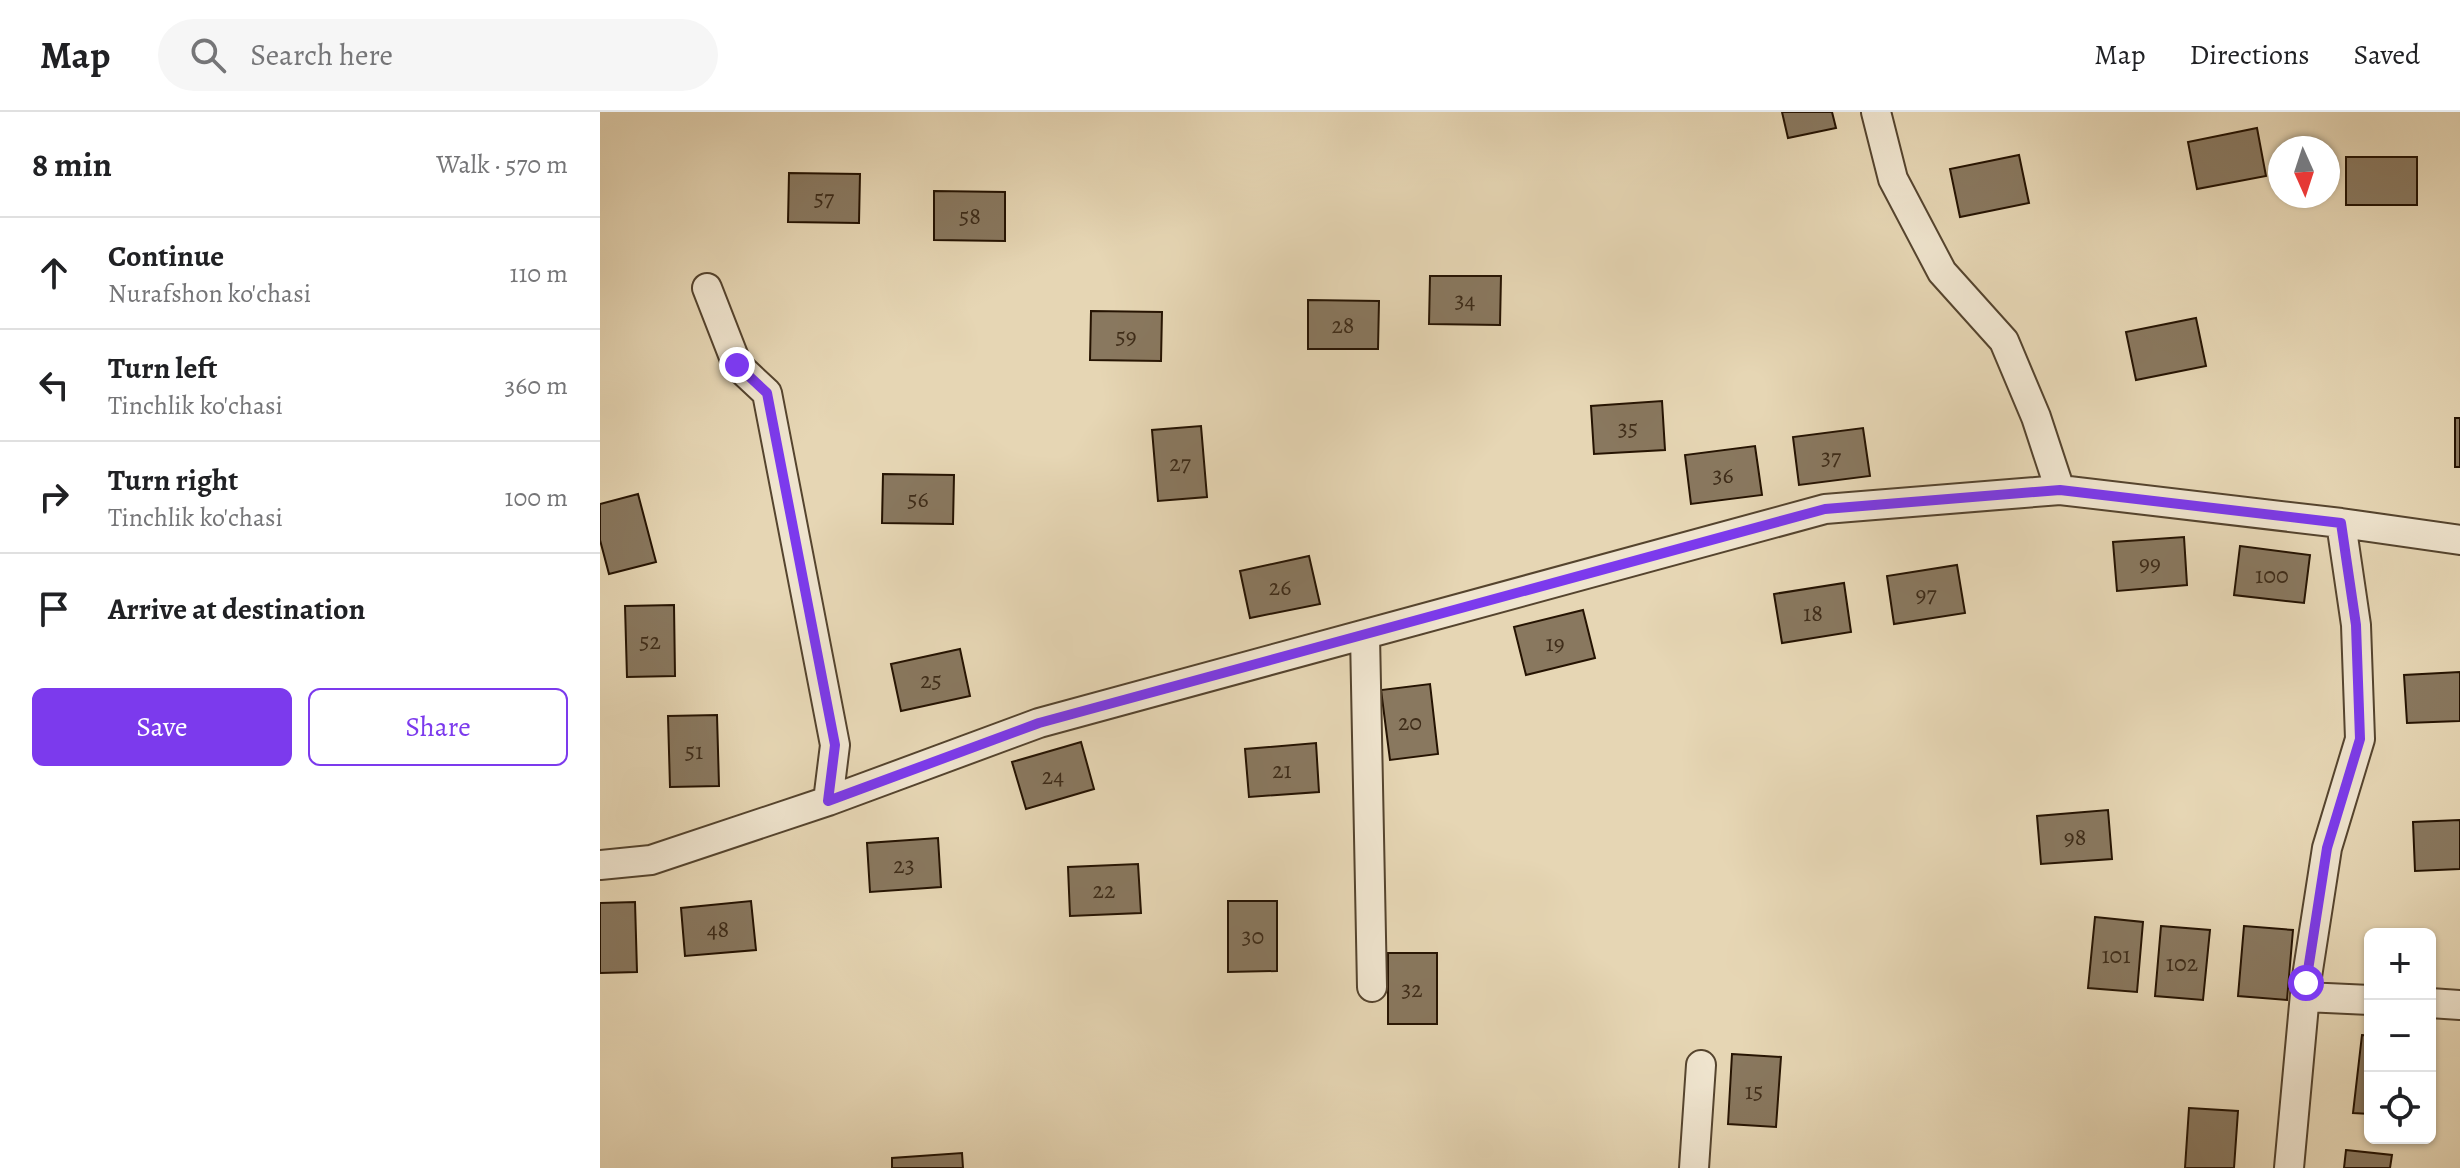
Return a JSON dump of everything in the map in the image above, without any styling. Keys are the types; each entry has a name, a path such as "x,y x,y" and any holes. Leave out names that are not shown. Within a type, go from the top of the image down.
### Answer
{"street":[{"path":"1876,112 1893,179 1942,272 2004,341 2036,417 2060,490"},
{"path":"707,288 737,365 767,393 835,745 828,801"},
{"path":"600,865 651,860 828,801 1039,723 1825,509 2060,490 2460,540"},
{"path":"2289,1168 2305,997 2327,848 2360,739 2356,625 2341,523"},
{"path":"1365,635 1372,987"},
{"path":"2305,997 2364,1000"},
{"path":"2436,1003 2460,1005"},
{"path":"1694,1168 1701,1065"}],"building":[{"path":"1782,112 1832,112 1836,128 1788,138"},
{"path":"2257,128 2266,176 2197,189 2188,142"},
{"path":"2019,155 2029,203 1960,217 1950,169"},
{"path":"2346,157 2417,157 2417,205 2346,205"},
{"path":"789,173 860,174 859,223 788,222"},
{"path":"934,191 1005,192 1005,241 934,240"},
{"path":"1430,276 1501,276 1500,325 1429,324"},
{"path":"1308,300 1379,301 1378,349 1308,349"},
{"path":"1091,311 1162,312 1161,361 1090,360"},
{"path":"2196,318 2206,366 2136,380 2126,332"},
{"path":"1662,401 1665,450 1594,454 1591,406"},
{"path":"2455,418 2460,418 2460,467 2455,467"},
{"path":"1201,426 1207,497 1158,501 1152,430"},
{"path":"1863,428 1870,476 1799,485 1793,437"},
{"path":"1755,446 1762,495 1691,504 1685,455"},
{"path":"883,474 954,475 953,524 882,523"},
{"path":"638,494 656,562 609,574 600,540 600,504"},
{"path":"2184,537 2187,585 2117,591 2113,542"},
{"path":"2240,546 2310,555 2304,603 2234,595"},
{"path":"1309,556 1320,604 1250,618 1240,571"},
{"path":"1957,565 1965,613 1894,624 1887,576"},
{"path":"1844,583 1851,632 1782,643 1774,594"},
{"path":"674,605 675,676 627,677 625,606"},
{"path":"1583,610 1595,658 1526,675 1514,627"},
{"path":"960,649 970,696 901,711 891,664"},
{"path":"2460,672 2460,721 2407,723 2404,675"},
{"path":"1430,684 1438,754 1390,760 1381,690"},
{"path":"717,715 719,786 670,787 668,716"},
{"path":"1081,742 1094,789 1026,809 1012,762"},
{"path":"1316,743 1319,792 1249,797 1245,749"},
{"path":"2108,810 2112,859 2041,864 2037,816"},
{"path":"2460,820 2460,869 2415,871 2413,822"},
{"path":"938,838 941,887 870,892 867,843"},
{"path":"1138,864 1141,913 1070,916 1068,867"},
{"path":"751,901 756,950 685,956 681,908"},
{"path":"1228,901 1277,901 1277,971 1228,972"},
{"path":"635,902 637,972 600,973 600,903"},
{"path":"2095,917 2143,922 2137,992 2088,988"},
{"path":"2161,926 2210,930 2203,1000 2155,996"},
{"path":"2244,926 2293,930 2287,1000 2238,996"},
{"path":"1388,953 1437,953 1437,1024 1388,1024"},
{"path":"2362,1035 2364,1035 2364,1114 2353,1113"},
{"path":"1732,1054 1781,1057 1776,1127 1728,1124"},
{"path":"2189,1108 2238,1111 2234,1168 2185,1168"},
{"path":"2346,1150 2392,1155 2390,1168 2344,1168"},
{"path":"962,1153 963,1168 892,1168 892,1158"}],"route":[{"path":"737,365 767,393 835,745 828,801 1039,723 1825,509 2060,490 2341,523 2356,625 2360,739 2327,848 2306,983"}]}
